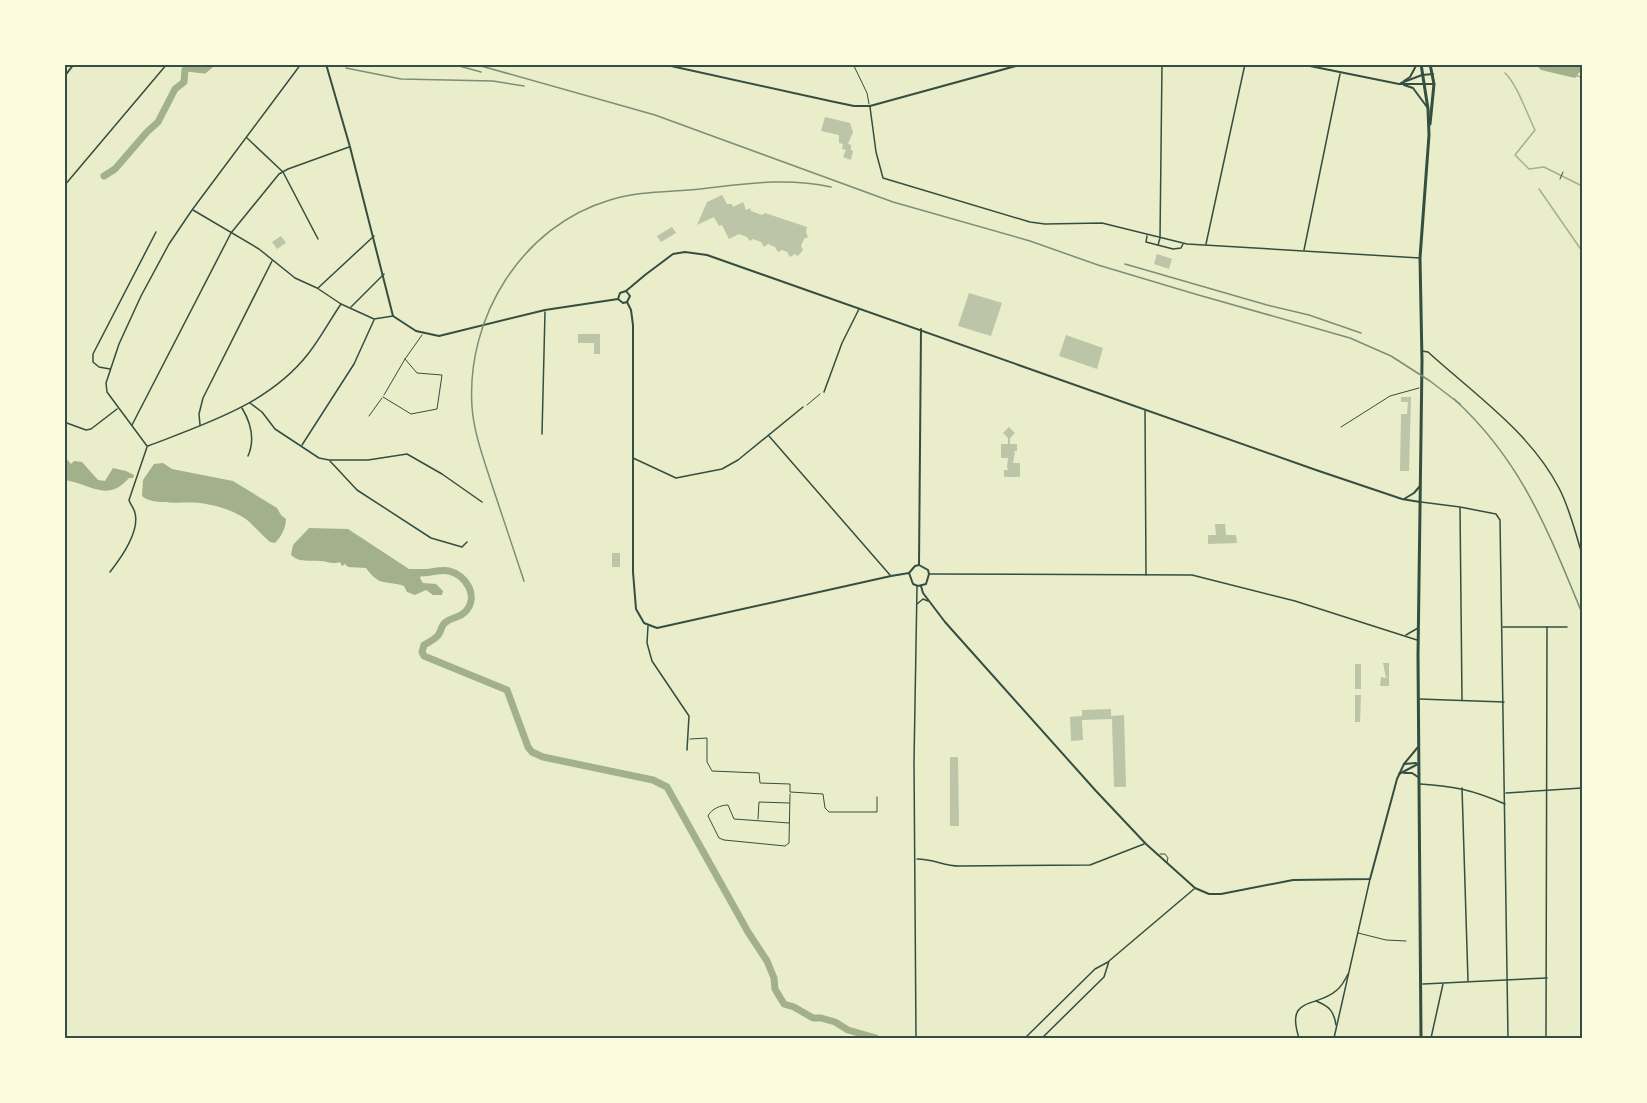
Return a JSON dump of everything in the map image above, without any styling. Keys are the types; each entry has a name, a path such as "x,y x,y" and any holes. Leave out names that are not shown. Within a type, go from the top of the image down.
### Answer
{"main road":[{"path":"1419,64 1428,109 1429,135"},
{"path":"1421,1038 1418,764 1422,351 1420,258 1434,84 1430,64"}],"street":[{"path":"64,77 74,64"},
{"path":"64,186 167,64"},
{"path":"147,446 107,392 106,383 110,369 141,296 169,244 301,64"},
{"path":"326,64 374,236 393,316 424,334 439,336 545,310 618,299 623,303 627,302"},
{"path":"662,64 854,106 870,106 1023,64"},
{"path":"1158,245 1160,238 1162,64"},
{"path":"1205,245 1245,64"},
{"path":"1300,64 1413,88 1428,109"},
{"path":"1399,84 1410,77 1419,64"},
{"path":"1303,251 1340,74"},
{"path":"1399,84 1422,75 1433,74"},
{"path":"1399,84 1434,84"},
{"path":"870,106 876,152 883,178 1030,222 1102,223 1183,244 1420,258"},
{"path":"247,138 283,172 318,239"},
{"path":"131,426 231,233 256,201 283,172 350,147"},
{"path":"192,210 259,249 295,278 317,288 341,304 374,320 393,316"},
{"path":"110,369 99,367 93,362 93,354 156,232"},
{"path":"317,288 374,236"},
{"path":"1148,236 1146,242 1158,245 1178,249 1183,244"},
{"path":"618,299 620,292 626,291 667,257 680,252 695,252 747,268 1402,499 1496,514 1500,520 1503,627 1508,1038"},
{"path":"200,426 199,414 203,398 272,261"},
{"path":"350,307 384,274"},
{"path":"626,291 630,296 627,302"},
{"path":"627,302 631,310 633,325 633,572 636,609 640,618 648,626 657,628 909,573 919,565"},
{"path":"147,446 242,407 278,384 308,354 341,304"},
{"path":"823,392 842,344 860,308"},
{"path":"542,434 545,310"},
{"path":"302,446 354,364 374,320"},
{"path":"919,565 921,329"},
{"path":"1422,351 1428,352 1497,413 1538,458 1559,489 1568,508 1582,554"},
{"path":"250,403 262,412 275,429 319,458 368,460 407,454 442,474 482,502"},
{"path":"242,407 250,425 252,437 248,456"},
{"path":"633,458 671,477 685,478 725,468 803,407"},
{"path":"64,422 86,430 91,429 118,409"},
{"path":"1145,410 1146,575"},
{"path":"768,436 891,576"},
{"path":"110,572 126,551 132,531 135,513 129,500 147,446"},
{"path":"329,460 357,490 431,538 462,547 467,542"},
{"path":"1402,499 1414,493 1420,486"},
{"path":"1460,507 1462,700"},
{"path":"916,1038 914,762 917,605 919,586 929,579 928,570 919,565"},
{"path":"909,573 909,579 919,586 928,601 1090,786 1158,855 1195,888 1209,894 1221,894 1293,880 1370,879"},
{"path":"929,574 1192,575 1295,601 1418,640"},
{"path":"917,605 923,599 928,601"},
{"path":"648,626 647,644 652,661 690,716 687,750"},
{"path":"1503,627 1567,627"},
{"path":"1546,1038 1548,978 1547,627"},
{"path":"1406,635 1418,628"},
{"path":"1418,699 1504,702"},
{"path":"1334,1038 1388,809 1399,774 1418,747"},
{"path":"1404,764 1409,762 1418,764"},
{"path":"1399,774 1418,764"},
{"path":"1399,774 1412,773 1419,778"},
{"path":"1419,784 1461,788 1478,792 1505,804"},
{"path":"1461,788 1468,981"},
{"path":"1505,793 1582,788"},
{"path":"916,859 936,860 952,866 1090,865 1146,843"},
{"path":"1025,1038 1095,969 1109,962 1195,888"},
{"path":"1042,1038 1104,977 1109,962"},
{"path":"1299,1038 1295,1023 1296,1015 1304,1005 1337,991 1350,970"},
{"path":"1421,984 1548,978"},
{"path":"1431,1038 1443,983"},
{"path":"1316,1001 1329,1007 1335,1017 1336,1026"}],"lane":[{"path":"853,64 867,93 870,106"},
{"path":"369,416 405,358 424,334"},
{"path":"382,397 411,414 437,409 441,375 417,374 405,358"},
{"path":"1341,427 1390,396 1421,388"},
{"path":"688,739 707,738 707,762 712,771 759,773 760,783 790,784 789,843 785,846 719,838 708,816 709,812 723,805 728,806 734,819 789,823"},
{"path":"790,792 823,794 825,808 829,812 877,812 877,797"},
{"path":"758,821 759,802 789,803"},
{"path":"1358,933 1386,940 1406,941"}],"path":[{"path":"1560,179 1563,172"},
{"path":"803,407 823,392"}],"shaded area":[{"path":"1536,65 1577,65 1582,69 1575,78 1541,70"},
{"path":"64,456 71,464 74,461 82,462 98,480 105,481 113,468 134,475 133,478 129,478 113,489 98,490 65,480"},
{"path":"163,463 172,469 233,481 277,508 286,519 281,535 275,543 270,542 246,519 216,506 154,501 142,496 143,480 154,464"},
{"path":"309,528 348,529 409,569 435,569 437,571 421,575 420,578 423,583 436,584 443,591 442,595 433,595 426,590 415,595 407,592 404,586 378,580 366,568 348,567 345,564 342,566 340,562 305,561 294,558 291,555 293,545"}],"building":[{"path":"825,117 850,123 853,132 848,144 851,145 853,151 851,160 843,157 846,150 842,149 843,144 839,143 839,135 821,131"},
{"path":"722,195 727,204 732,204 733,207 743,202 746,210 750,208 751,211 762,215 765,213 807,227 808,237 804,239 801,246 803,250 798,256 795,254 790,257 787,252 782,250 778,252 775,247 768,244 764,247 761,242 753,239 750,241 739,234 729,239 722,225 719,226 714,217 697,225 707,202"},
{"path":"672,227 676,233 661,242 657,236"},
{"path":"281,236 286,243 277,249 272,242"},
{"path":"1157,254 1172,259 1169,269 1154,264"},
{"path":"969,293 1002,303 991,336 958,326"},
{"path":"578,334 600,334 600,354 594,354 594,343 578,343"},
{"path":"1066,335 1103,348 1097,369 1059,356"},
{"path":"1401,397 1411,397 1409,471 1400,471 1401,414 1407,414 1408,402 1401,402"},
{"path":"1009,427 1015,433 1010,438 1010,444 1017,444 1017,451 1013,451 1015,452 1013,463 1020,463 1020,477 1004,477 1004,470 1009,470 1007,468 1008,458 1001,458 1001,444 1008,444 1008,438 1003,433"},
{"path":"1215,524 1225,524 1226,535 1236,535 1237,543 1208,544 1208,535 1216,535"},
{"path":"612,553 620,553 620,567 612,567"},
{"path":"1383,663 1389,663 1389,686 1380,686 1381,677 1386,678"},
{"path":"1355,664 1361,664 1361,689 1355,689"},
{"path":"1355,695 1361,695 1360,722 1355,722"},
{"path":"1111,709 1111,716 1124,715 1126,787 1114,787 1112,719 1082,720 1083,740 1071,741 1070,717 1082,716 1082,710"},
{"path":"950,757 958,757 959,826 950,826"}],"waterway":[{"path":"104,176 115,169 158,122 175,89 184,82 185,70 187,68 204,70 211,64"},
{"path":"1505,73 1518,92 1535,130 1515,155 1529,169 1544,167 1582,186"},
{"path":"1577,76 1582,77"},
{"path":"1539,189 1582,251"},
{"path":"417,573 445,571 455,573 465,581 471,593 470,605 466,611 444,623 438,636 424,645 422,652 424,656 507,690 528,747 532,752 543,757 653,780 667,787 748,932 767,961 774,978 775,989 784,1004 813,1018 835,1022 848,1030 876,1038"}],"railway":[{"path":"452,64 481,72"},
{"path":"474,64 655,115 893,202 1030,241 1098,265 1195,294 1350,338 1391,356 1460,404"},
{"path":"346,68 401,79 493,81 524,86"},
{"path":"524,581 482,454 472,407 473,373 479,340 490,309 506,280 526,253 550,231 579,213 621,197 765,182 798,182 831,187"},
{"path":"1125,264 1309,315 1361,333"},
{"path":"1454,399 1498,447 1531,498 1582,613"}]}
